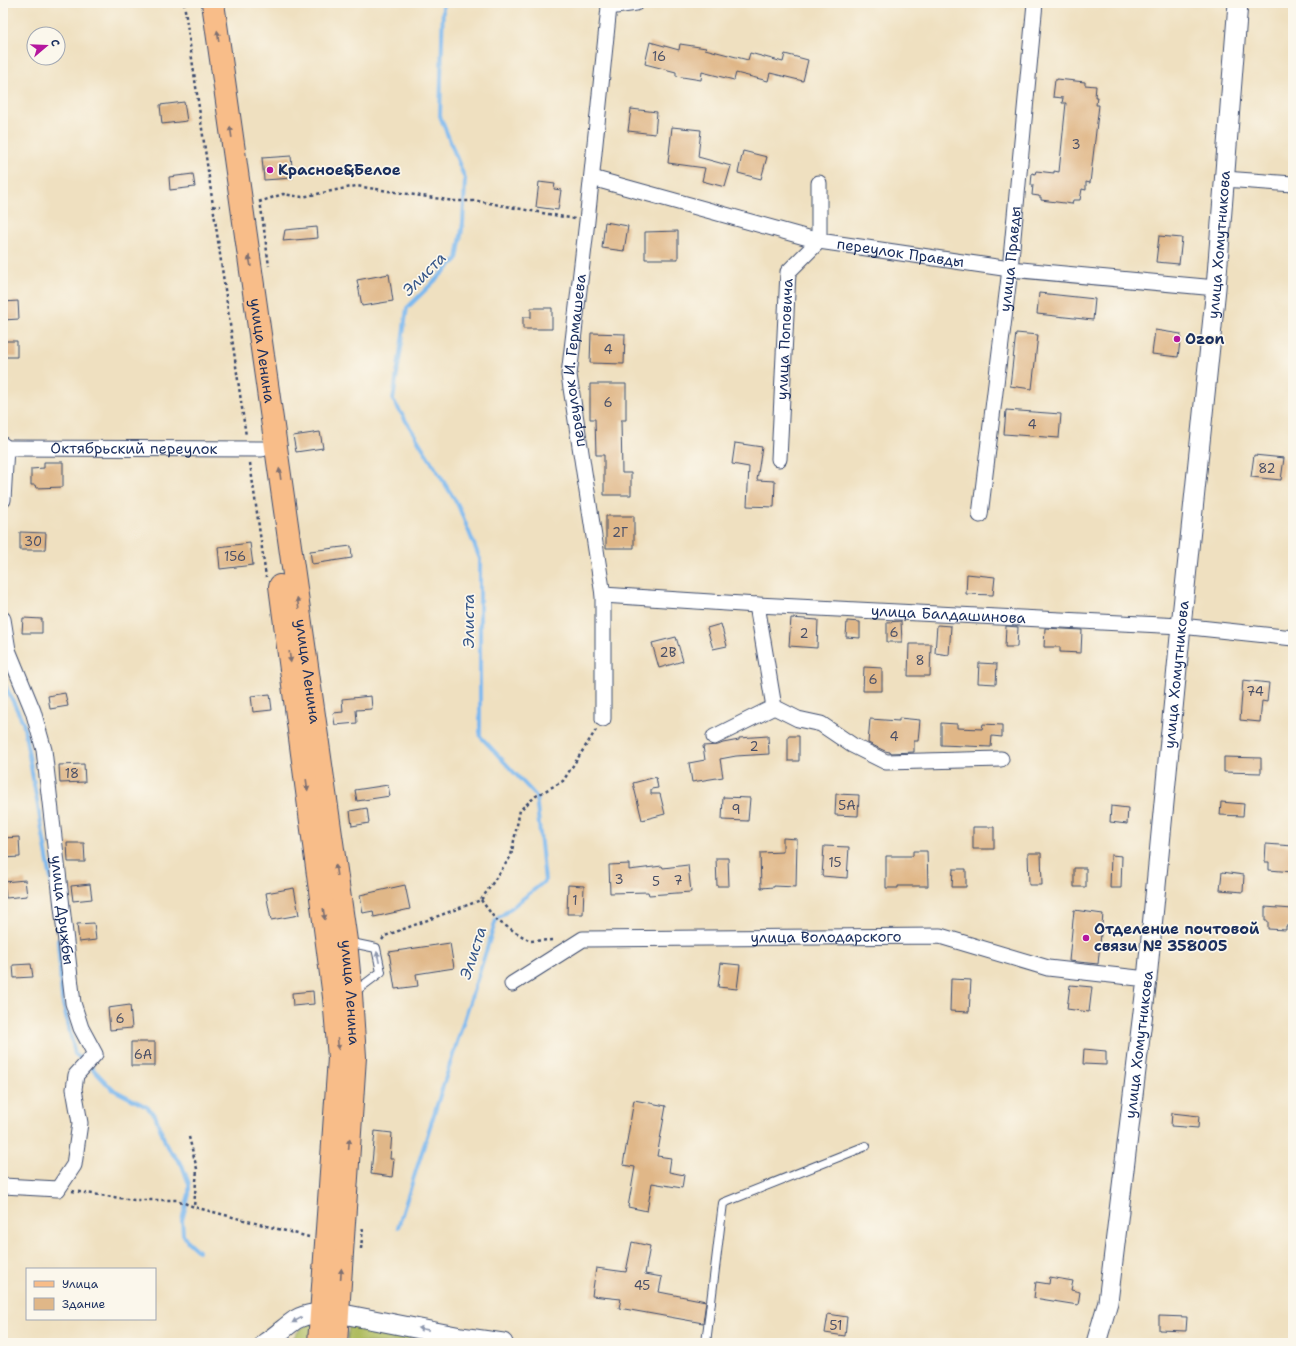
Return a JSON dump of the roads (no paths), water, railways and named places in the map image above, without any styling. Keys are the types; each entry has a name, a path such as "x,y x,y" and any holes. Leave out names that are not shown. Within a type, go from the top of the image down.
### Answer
{"main road":[{"name":"улица Ленина","path":"198,3 255,448 333,982 339,1058 330,1312 336,1343"},
{"name":"улица Ленина","path":"214,3 346,942 351,994 355,1057 330,1312 319,1343"}],"street":[{"path":"609,5 636,3"},
{"name":"улица Правды","path":"980,515 1010,269 1035,3"},
{"name":"улица Хомутникова","path":"1096,1343 1108,1302 1147,979 1181,626 1216,288 1238,3"},
{"name":"переулок И. Гермашева","path":"603,719 603,595 568,375 588,221 609,5"},
{"name":"переулок Правды","path":"592,178 819,241 1010,269 1216,288"},
{"path":"1224,178 1293,184"},
{"path":"819,183 819,241"},
{"name":"улица Поповича","path":"779,459 788,272 819,241"},
{"name":"Октябрьский переулок","path":"4,446 255,448"},
{"path":"3,500 4,446"},
{"name":"улица Балдашинова","path":"603,595 757,605 1181,626 1293,638"},
{"path":"757,605 774,707"},
{"name":"улица Дружбы","path":"3,620 8,650 33,711 44,750 73,1003 81,1028 95,1054 76,1075 74,1089 80,1122 74,1165 58,1189 3,1186"},
{"path":"774,707 798,719 821,724 852,745 886,762 1001,759"},
{"path":"714,738 774,707"},
{"name":"улица Володарского","path":"512,984 583,939 940,936 1048,968 1147,979"},
{"path":"272,1341 297,1319 330,1312 464,1340 503,1343"}],"lane":[{"path":"346,942 376,948 381,972 351,994"},
{"path":"706,1343 723,1203 866,1146"}],"waterway":[{"name":"Элиста","path":"398,1227 496,920 545,881 536,796 480,736 480,559 458,505 393,400 407,308 457,259 463,223 465,179 440,116 443,3"},
{"path":"3,681 23,722 53,891"},
{"path":"58,940 62,999 75,1054 84,1061"},
{"path":"89,1065 112,1089 147,1107 155,1115 167,1147 182,1165 189,1184 189,1194 182,1220 183,1234 188,1242 198,1251"}],"place":[{"name":"Красное&Белое","path":"270,170"},
{"name":"Ozon","path":"1177,339"},
{"name":"Отделение почтовой связи № 358005","path":"1086,938"}]}
